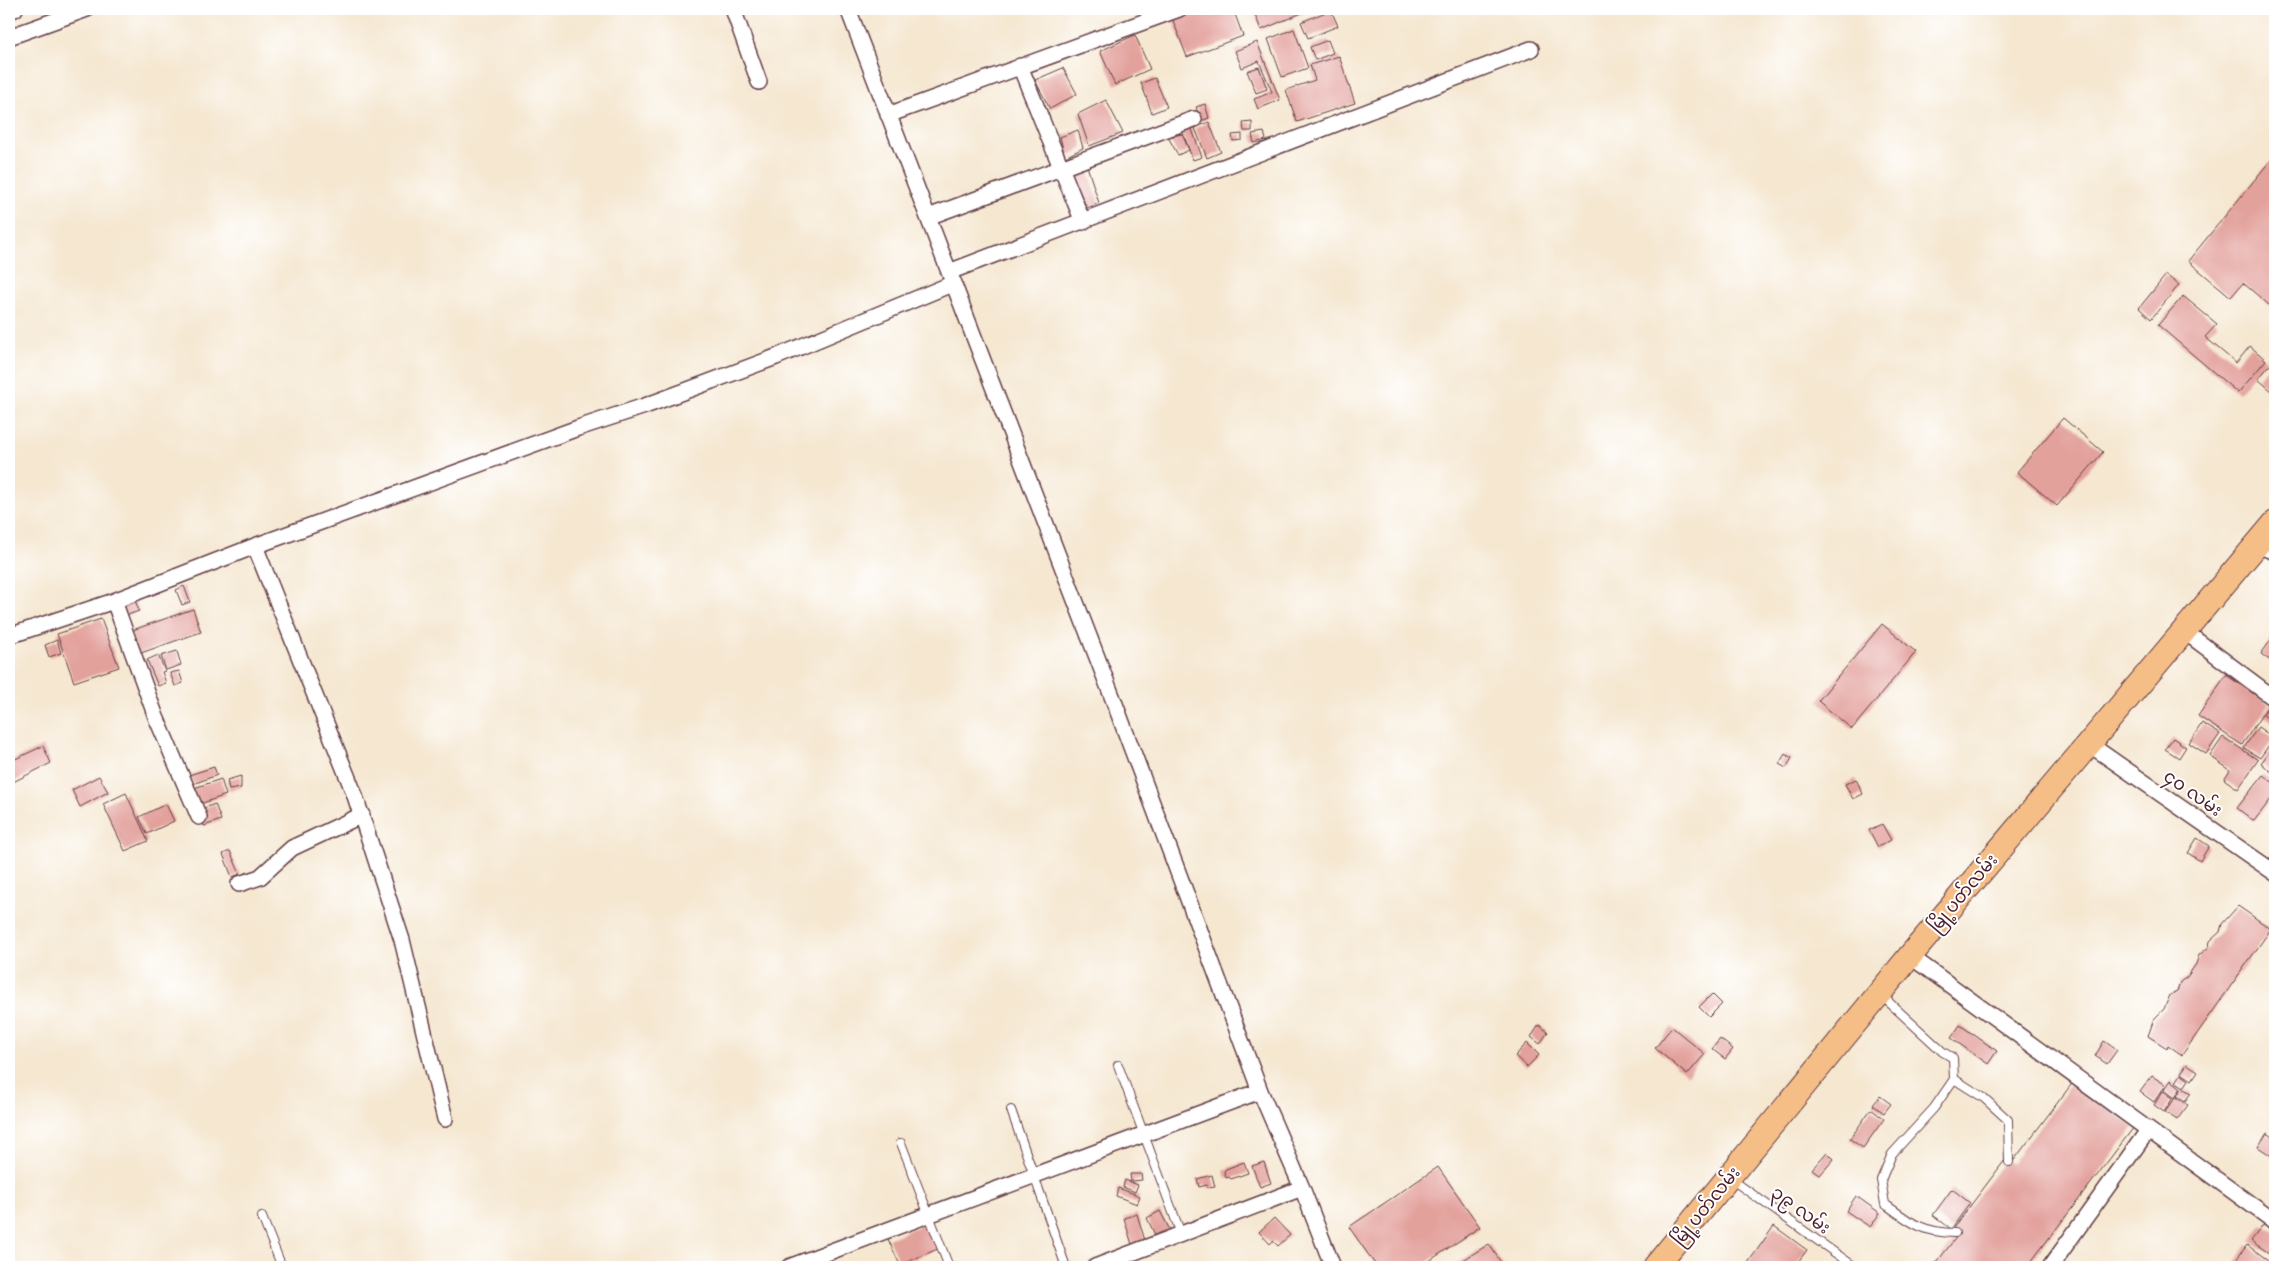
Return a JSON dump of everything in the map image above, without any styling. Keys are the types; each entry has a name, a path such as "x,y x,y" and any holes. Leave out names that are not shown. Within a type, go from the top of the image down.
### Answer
{"main road":[{"name":"မြို့ပတ်လမ်း","path":"1656,1267 1910,956 2184,631 2266,548 2275,523"}],"street":[{"path":"9,11 15,9"},
{"path":"9,36 87,9"},
{"path":"733,9 759,82"},
{"path":"848,9 1115,704 1260,1091 1302,1188 1332,1267"},
{"path":"888,115 1179,9"},
{"path":"9,636 114,601 255,546 776,357 951,277 1084,222 1531,49"},
{"path":"1020,66 1084,222"},
{"path":"928,217 1194,119"},
{"path":"255,546 362,816 402,940 445,1119"},
{"path":"114,601 156,717 199,817"},
{"path":"2184,631 2275,699"},
{"name":"၄၀ လမ်း","path":"2089,744 2275,873"},
{"path":"239,884 260,877 292,848 362,816"},
{"path":"1910,956 2275,1222"},
{"path":"789,1267 1260,1091"},
{"path":"2050,1267 2148,1128"},
{"path":"1095,1267 1302,1188"}],"lane":[{"path":"1879,994 1943,1052 1953,1058 1954,1079 1934,1108 1892,1154 1881,1180 1885,1204 1909,1221 1934,1233 1955,1233"},
{"path":"1118,1065 1181,1234"},
{"path":"1954,1079 1984,1098 2008,1120 2009,1162"},
{"path":"1011,1110 1066,1267"},
{"path":"901,1143 949,1267"},
{"name":"၃၉ လမ်း","path":"1729,1178 1855,1267"},
{"path":"262,1216 282,1267"}],"building":[{"path":"1198,9 1233,9 1243,36 1187,57 1172,18"},
{"path":"1253,9 1308,9 1309,10 1261,30"},
{"path":"1331,10 1338,26 1308,38 1301,22"},
{"path":"1294,29 1308,68 1282,77 1268,39"},
{"path":"1135,35 1150,69 1115,85 1100,51"},
{"path":"1328,40 1333,53 1315,60 1310,47"},
{"path":"1257,42 1280,100 1258,109 1254,99 1272,92 1259,61 1242,68 1235,51"},
{"path":"1339,56 1355,103 1297,122 1286,90 1315,80 1310,65"},
{"path":"1259,67 1267,89 1256,93 1247,71"},
{"path":"1063,68 1077,94 1050,109 1035,80"},
{"path":"1155,78 1167,107 1152,113 1141,83"},
{"path":"1106,100 1123,133 1089,146 1078,114"},
{"path":"1205,104 1209,118 1201,121 1196,107"},
{"path":"1209,122 1221,152 1207,158 1195,128"},
{"path":"1252,122 1252,131 1244,131 1243,123"},
{"path":"1191,127 1202,157 1193,160 1182,131"},
{"path":"1078,130 1083,148 1065,157 1060,137"},
{"path":"1264,132 1266,140 1254,143 1252,134"},
{"path":"1182,134 1189,150 1178,155 1168,137"},
{"path":"1242,134 1242,140 1233,141 1232,135"},
{"path":"2275,155 2275,310 2243,283 2231,297 2188,261"},
{"path":"1087,166 1099,203 1087,208 1070,171"},
{"path":"2166,275 2179,285 2151,319 2139,308"},
{"path":"2183,296 2217,324 2205,337 2236,363 2250,346 2266,360 2238,393 2158,325"},
{"path":"2275,359 2275,391 2274,393 2258,379"},
{"path":"2063,418 2103,452 2057,506 2017,472"},
{"path":"184,586 190,602 182,605 176,590"},
{"path":"135,600 139,611 125,616 121,605"},
{"path":"193,609 201,632 138,654 130,631"},
{"path":"101,619 119,667 74,682 57,634"},
{"path":"1882,624 1916,652 1852,729 1818,701"},
{"path":"2275,634 2275,664 2261,654"},
{"path":"57,640 61,653 49,657 45,645"},
{"path":"177,651 181,665 166,670 161,656"},
{"path":"158,655 165,671 162,672 166,683 158,686 147,660"},
{"path":"179,671 183,683 175,686 170,673"},
{"path":"2226,675 2269,704 2242,745 2198,716"},
{"path":"2273,701 2275,703 2275,723 2263,715"},
{"path":"2202,723 2220,734 2206,754 2189,743"},
{"path":"2258,727 2274,738 2260,758 2244,748"},
{"path":"2223,737 2258,760 2238,789 2224,779 2230,770 2210,756"},
{"path":"2173,738 2186,747 2179,758 2165,749"},
{"path":"43,746 51,763 9,784 9,762"},
{"path":"2273,747 2275,749 2275,775 2261,763"},
{"path":"1785,754 1792,758 1786,768 1779,764"},
{"path":"214,767 217,775 193,784 189,775"},
{"path":"2263,775 2275,784 2275,794 2254,821 2237,808"},
{"path":"99,776 108,792 80,807 72,790"},
{"path":"241,776 241,788 229,790 227,780"},
{"path":"221,779 226,795 197,805 191,789"},
{"path":"1856,779 1863,794 1853,799 1845,784"},
{"path":"126,793 148,841 125,851 103,804"},
{"path":"166,804 174,821 147,834 139,817"},
{"path":"215,804 221,820 204,826 198,810"},
{"path":"1882,824 1891,840 1878,847 1869,830"},
{"path":"2197,838 2209,846 2200,861 2188,853"},
{"path":"230,851 240,874 232,877 223,854"},
{"path":"2238,906 2271,929 2182,1055 2168,1045 2167,1048 2148,1036 2154,1019 2164,1009 2170,995 2177,992 2180,982 2187,977 2196,964 2199,955 2209,947 2210,941 2220,932 2222,924"},
{"path":"1712,994 1722,1004 1709,1017 1699,1007"},
{"path":"1539,1025 1548,1032 1540,1044 1531,1037"},
{"path":"1960,1025 1997,1051 1988,1064 1951,1038"},
{"path":"1672,1027 1705,1054 1687,1075 1655,1048"},
{"path":"1720,1039 1733,1049 1725,1059 1712,1049"},
{"path":"2104,1041 2117,1050 2107,1064 2095,1056"},
{"path":"1527,1043 1539,1055 1527,1067 1515,1056"},
{"path":"2187,1064 2198,1071 2192,1080 2181,1073"},
{"path":"2181,1074 2189,1080 2184,1087 2176,1082"},
{"path":"2152,1076 2166,1085 2154,1102 2140,1092"},
{"path":"2171,1080 2181,1088 2175,1098 2164,1090"},
{"path":"2074,1081 2134,1127 2027,1267 1933,1267 1958,1235 1952,1230 2005,1160 2011,1164"},
{"path":"2182,1088 2191,1093 2185,1101 2177,1096"},
{"path":"2163,1091 2173,1098 2164,1112 2154,1105"},
{"path":"1880,1096 1891,1104 1884,1113 1873,1105"},
{"path":"2176,1097 2188,1105 2177,1120 2165,1112"},
{"path":"1871,1109 1884,1119 1863,1148 1850,1139"},
{"path":"2267,1133 2275,1138 2275,1158 2258,1147"},
{"path":"1827,1152 1834,1159 1820,1175 1812,1169"},
{"path":"1244,1162 1248,1173 1231,1179 1229,1177 1226,1178 1224,1171 1226,1169"},
{"path":"1264,1162 1271,1183 1260,1187 1252,1166"},
{"path":"1438,1167 1480,1227 1420,1267 1377,1267 1349,1227"},
{"path":"1130,1174 1141,1174 1142,1180 1131,1181"},
{"path":"1212,1175 1215,1187 1208,1188 1207,1185 1199,1187 1197,1179"},
{"path":"1125,1180 1138,1185 1135,1192 1123,1187"},
{"path":"1118,1188 1140,1196 1137,1204 1116,1196"},
{"path":"1952,1189 1970,1203 1951,1229 1933,1215"},
{"path":"1856,1196 1880,1213 1870,1227 1846,1211"},
{"path":"1160,1211 1171,1232 1157,1239 1147,1218"},
{"path":"1137,1214 1146,1244 1133,1248 1124,1218"},
{"path":"1274,1218 1290,1235 1278,1246 1273,1241 1270,1244 1259,1232"},
{"path":"928,1222 940,1248 900,1265 888,1239"},
{"path":"2263,1225 2275,1233 2275,1257 2251,1241"},
{"path":"1774,1226 1807,1250 1794,1267 1745,1267"},
{"path":"1489,1244 1504,1267 1452,1267"},
{"path":"2247,1245 2275,1265 2275,1267 2231,1267"}]}
